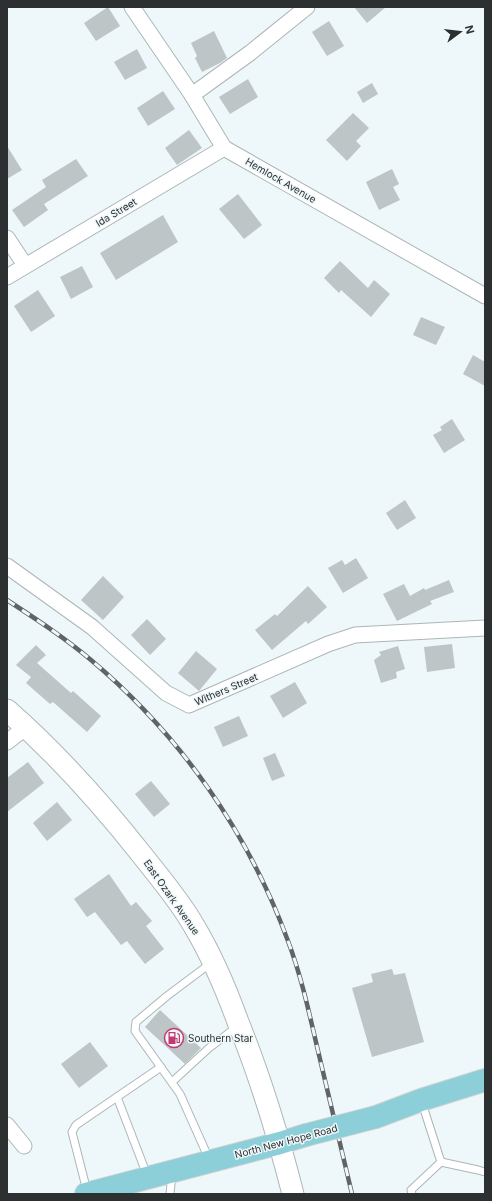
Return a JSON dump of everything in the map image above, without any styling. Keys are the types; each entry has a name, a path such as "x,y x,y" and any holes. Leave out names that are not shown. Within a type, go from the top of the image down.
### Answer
{"main road":[{"name":"East Ozark Avenue","path":"7,710 75,776 116,823 166,885 194,925 213,962 239,1025 273,1117 293,1194"},
{"name":"North New Hope Road","path":"87,1194 123,1187 148,1178 376,1116 485,1080"}],"street":[{"name":"Hemlock Avenue","path":"132,7 192,95 224,148 485,296"},
{"path":"192,95 250,53 307,7"},
{"name":"Ida Street","path":"7,277 224,148"},
{"path":"7,238 25,265"},
{"name":"Withers Street","path":"7,566 92,627 166,693 188,705 328,644 355,635 485,628"},
{"path":"7,742 26,727"},
{"path":"7,1125 24,1146"}],"lane":[{"path":"210,1161 180,1094 135,1031 136,1022 167,996 213,962"},
{"path":"172,1082 209,1048 239,1025"},
{"path":"87,1194 72,1132 76,1125 161,1067"},
{"path":"117,1097 148,1178"},
{"path":"421,1100 441,1162"},
{"path":"441,1162 485,1172"},
{"path":"412,1194 411,1190 441,1162"},
{"path":"170,1194 173,1171"}],"building":[{"path":"108,7 120,26 96,41 84,23"},
{"path":"354,7 386,7 367,23"},
{"path":"329,21 344,46 327,56 312,32"},
{"path":"214,31 227,58 202,72 195,58 197,56 191,43"},
{"path":"137,49 147,68 125,80 114,62"},
{"path":"248,79 258,97 230,114 219,97"},
{"path":"372,83 378,94 363,103 357,92"},
{"path":"163,91 175,109 148,126 137,108"},
{"path":"353,113 369,128 356,141 361,146 347,161 326,140"},
{"path":"189,130 202,148 177,165 165,148"},
{"path":"7,146 22,170 7,179"},
{"path":"76,159 88,176 44,204 48,210 24,227 12,210 46,187 42,180"},
{"path":"392,169 399,184 393,187 400,200 379,210 366,182"},
{"path":"238,194 262,225 244,239 219,209"},
{"path":"163,215 178,242 116,280 100,253"},
{"path":"340,261 368,288 374,280 390,294 371,317 341,290 339,293 324,278"},
{"path":"82,266 93,287 71,299 60,277"},
{"path":"38,290 55,316 31,332 14,306"},
{"path":"421,317 445,327 436,345 413,335"},
{"path":"473,355 485,362 485,386 463,374"},
{"path":"452,419 465,440 444,453 433,435 442,430 440,427"},
{"path":"405,500 416,518 397,530 386,513"},
{"path":"356,558 368,578 343,593 328,568 342,560 345,565"},
{"path":"103,576 124,597 103,620 81,600"},
{"path":"449,580 454,592 430,601 432,604 397,621 383,594 404,584 410,596 424,588 425,590"},
{"path":"308,586 327,607 308,624 306,621 272,650 255,630 275,614 277,616"},
{"path":"147,619 166,639 150,655 131,635"},
{"path":"452,644 455,668 427,672 424,647"},
{"path":"36,645 46,655 37,663 71,693 73,691 101,716 87,732 53,702 50,704 26,683 31,677 16,665"},
{"path":"398,646 405,669 396,672 397,678 381,683 374,660 381,655 379,652"},
{"path":"196,651 217,669 199,691 178,673"},
{"path":"295,682 307,703 283,718 270,696"},
{"path":"239,716 248,736 223,747 214,727"},
{"path":"275,753 285,776 272,781 263,758"},
{"path":"28,762 44,783 7,812 7,778"},
{"path":"151,781 170,804 154,817 135,794"},
{"path":"57,802 72,820 47,841 33,823"},
{"path":"109,874 131,906 136,902 152,921 146,926 164,949 145,964 127,941 121,945 95,912 87,917 74,899"},
{"path":"392,969 394,975 405,973 424,1042 372,1057 352,988 373,982 371,974"},
{"name":"Southern Star","path":"160,1010 201,1048 185,1064 145,1027"},
{"path":"90,1042 108,1066 79,1088 61,1064"}],"railway":[{"path":"7,600 71,644 123,689 154,720 182,753 232,824 272,901 293,955 302,983 352,1194"}],"place":[{"name":"Southern Star","path":"174,1038"}]}
